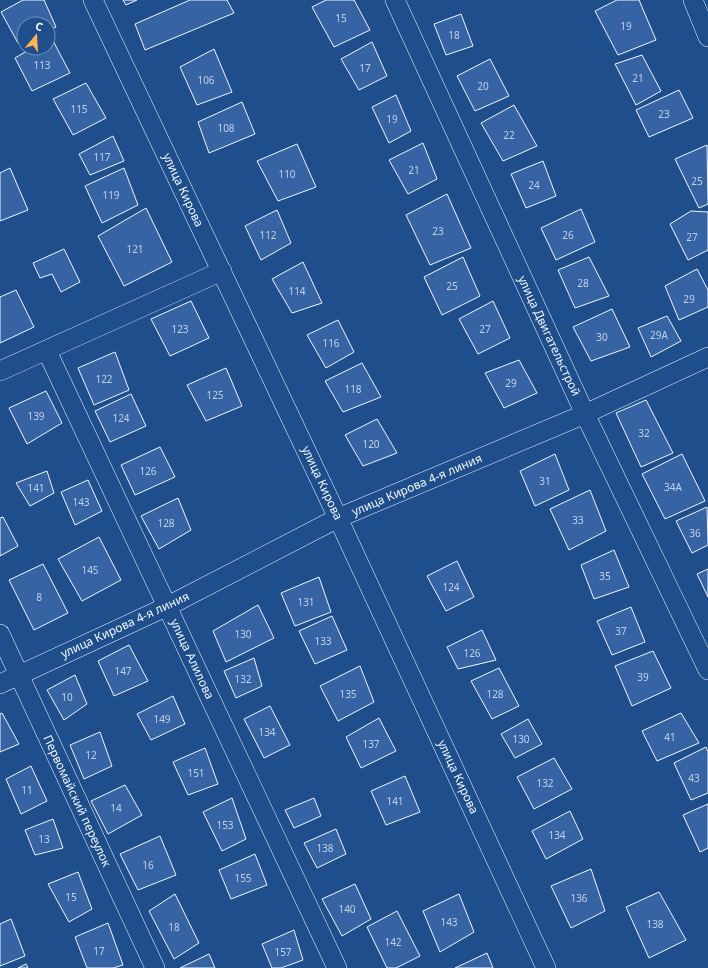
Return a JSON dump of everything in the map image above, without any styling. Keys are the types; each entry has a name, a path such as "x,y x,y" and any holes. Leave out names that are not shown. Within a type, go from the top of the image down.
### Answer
{"street":[{"name":"улица Кирова","path":"93,0 338,518 546,968"},
{"name":"улица Двигательстрой","path":"395,0 585,414 708,670"},
{"path":"693,0 708,37"},
{"path":"0,371 222,271"},
{"name":"улица Алилова","path":"47,351 338,968"},
{"name":"улица Кирова 4-я линия","path":"0,684 168,606 338,518 585,414 708,357"},
{"name":"Первомайский переулок","path":"0,634 155,968"}],"building":[{"path":"23,0 44,0 51,16 16,16 16,39 1,12"},
{"path":"123,0 137,0 126,5"},
{"path":"190,0 227,0 234,13 145,50 135,24"},
{"path":"326,0 354,0 370,30 334,47 312,7"},
{"path":"617,0 639,0 656,40 618,55 595,11"},
{"path":"461,14 473,46 446,55 434,24"},
{"path":"372,42 387,76 359,90 341,59"},
{"path":"56,46 70,73 32,91 15,58 18,56 56,56"},
{"path":"214,49 232,92 197,105 180,67"},
{"path":"642,55 661,91 636,105 615,64"},
{"path":"490,59 509,96 475,111 457,76"},
{"path":"86,83 106,118 73,135 53,99"},
{"path":"679,90 693,118 649,137 636,110"},
{"path":"396,95 411,131 389,143 372,107"},
{"path":"242,102 255,134 209,153 198,122"},
{"path":"514,105 537,146 503,161 481,123"},
{"path":"113,136 124,161 90,175 79,154"},
{"path":"423,143 437,179 408,194 389,160"},
{"path":"297,144 316,187 278,201 257,161"},
{"path":"707,145 708,204 699,208 675,159"},
{"path":"543,161 556,196 526,208 511,174"},
{"path":"10,168 28,210 0,221 0,173"},
{"path":"124,168 138,205 102,223 85,186"},
{"path":"447,194 471,248 430,265 406,215"},
{"path":"146,208 172,262 124,286 98,236"},
{"path":"581,209 595,242 556,260 541,228"},
{"path":"277,210 291,243 261,260 245,226"},
{"path":"691,211 708,212 708,250 688,260 670,224"},
{"path":"64,249 80,282 61,292 52,274 40,278 33,263"},
{"path":"463,257 480,296 442,315 424,277"},
{"path":"589,257 609,296 575,308 558,270"},
{"path":"303,262 322,303 292,313 272,279"},
{"path":"697,269 708,290 708,307 679,320 665,286"},
{"path":"16,290 34,327 0,343 0,297"},
{"path":"191,301 209,338 170,356 151,319"},
{"path":"493,301 510,338 478,354 459,319"},
{"path":"612,309 630,347 591,361 573,327"},
{"path":"667,316 681,341 651,357 638,328"},
{"path":"338,320 354,352 326,368 307,335"},
{"path":"115,352 129,390 94,405 78,368"},
{"path":"519,360 537,393 504,408 485,373"},
{"path":"362,363 381,397 343,412 325,381"},
{"path":"226,368 242,406 206,421 187,385"},
{"path":"46,391 62,423 27,444 9,408"},
{"path":"131,394 146,426 110,442 95,411"},
{"path":"646,400 673,453 641,467 616,413"},
{"path":"377,419 397,453 363,466 345,435"},
{"path":"160,447 175,477 135,495 121,465"},
{"path":"555,454 569,490 535,506 520,471"},
{"path":"682,454 705,501 665,519 642,474"},
{"path":"47,471 54,493 30,506 16,483"},
{"path":"88,480 102,511 75,525 61,492"},
{"path":"590,490 606,531 569,550 550,509"},
{"path":"178,498 191,530 159,549 141,516"},
{"path":"707,507 708,545 692,553 676,521"},
{"path":"3,517 18,546 0,556 0,518"},
{"path":"99,537 121,580 82,601 58,559"},
{"path":"614,550 629,587 594,599 581,565"},
{"path":"457,561 474,597 446,611 427,576"},
{"path":"43,564 68,613 34,630 9,580"},
{"path":"708,569 708,597 697,574"},
{"path":"319,577 331,612 295,626 281,593"},
{"path":"258,605 274,638 226,662 213,631"},
{"path":"631,607 645,642 612,655 597,621"},
{"path":"332,616 347,650 315,664 299,631"},
{"path":"482,630 496,660 458,669 447,647"},
{"path":"129,645 148,681 114,696 98,661"},
{"path":"653,651 671,688 632,706 615,666"},
{"path":"254,658 262,686 236,698 224,671"},
{"path":"360,666 374,702 338,721 320,686"},
{"path":"499,668 519,706 492,719 471,681"},
{"path":"75,675 87,704 64,720 47,690"},
{"path":"173,696 185,724 151,740 137,714"},
{"path":"270,706 290,745 264,758 244,719"},
{"path":"2,713 19,744 0,752 0,714"},
{"path":"681,713 699,743 657,761 642,731"},
{"path":"379,718 396,751 361,768 346,737"},
{"path":"528,719 542,744 515,758 501,734"},
{"path":"100,732 112,766 84,779 70,745"},
{"path":"706,747 708,752 708,793 691,800 674,763"},
{"path":"205,748 218,784 188,795 173,762"},
{"path":"554,758 572,789 534,809 517,777"},
{"path":"31,766 47,801 21,814 6,779"},
{"path":"405,776 420,812 386,825 371,791"},
{"path":"125,785 142,815 108,834 91,801"},
{"path":"232,798 246,839 222,851 203,812"},
{"path":"314,798 321,816 294,828 285,810"},
{"path":"708,804 708,848 700,852 683,815"},
{"path":"570,811 583,839 546,859 532,831"},
{"path":"53,819 63,848 35,855 25,830"},
{"path":"336,829 346,854 317,868 304,843"},
{"path":"160,836 176,875 138,890 120,854"},
{"path":"255,854 267,885 231,899 219,870"},
{"path":"591,869 605,911 571,928 551,886"},
{"path":"78,872 92,909 69,922 48,884"},
{"path":"355,884 371,919 342,936 322,899"},
{"path":"659,892 686,940 649,958 626,907"},
{"path":"175,894 199,943 174,959 149,911"},
{"path":"459,894 474,932 440,952 423,911"},
{"path":"397,911 420,956 396,968 387,968 367,927"},
{"path":"11,919 25,956 0,966 0,924"},
{"path":"108,923 123,965 113,968 87,968 75,937"},
{"path":"294,930 303,960 281,968 272,968 262,944"},
{"path":"487,953 493,968 455,968"},
{"path":"209,954 215,968 180,968"},
{"path":"26,964 28,968 18,968"}]}
